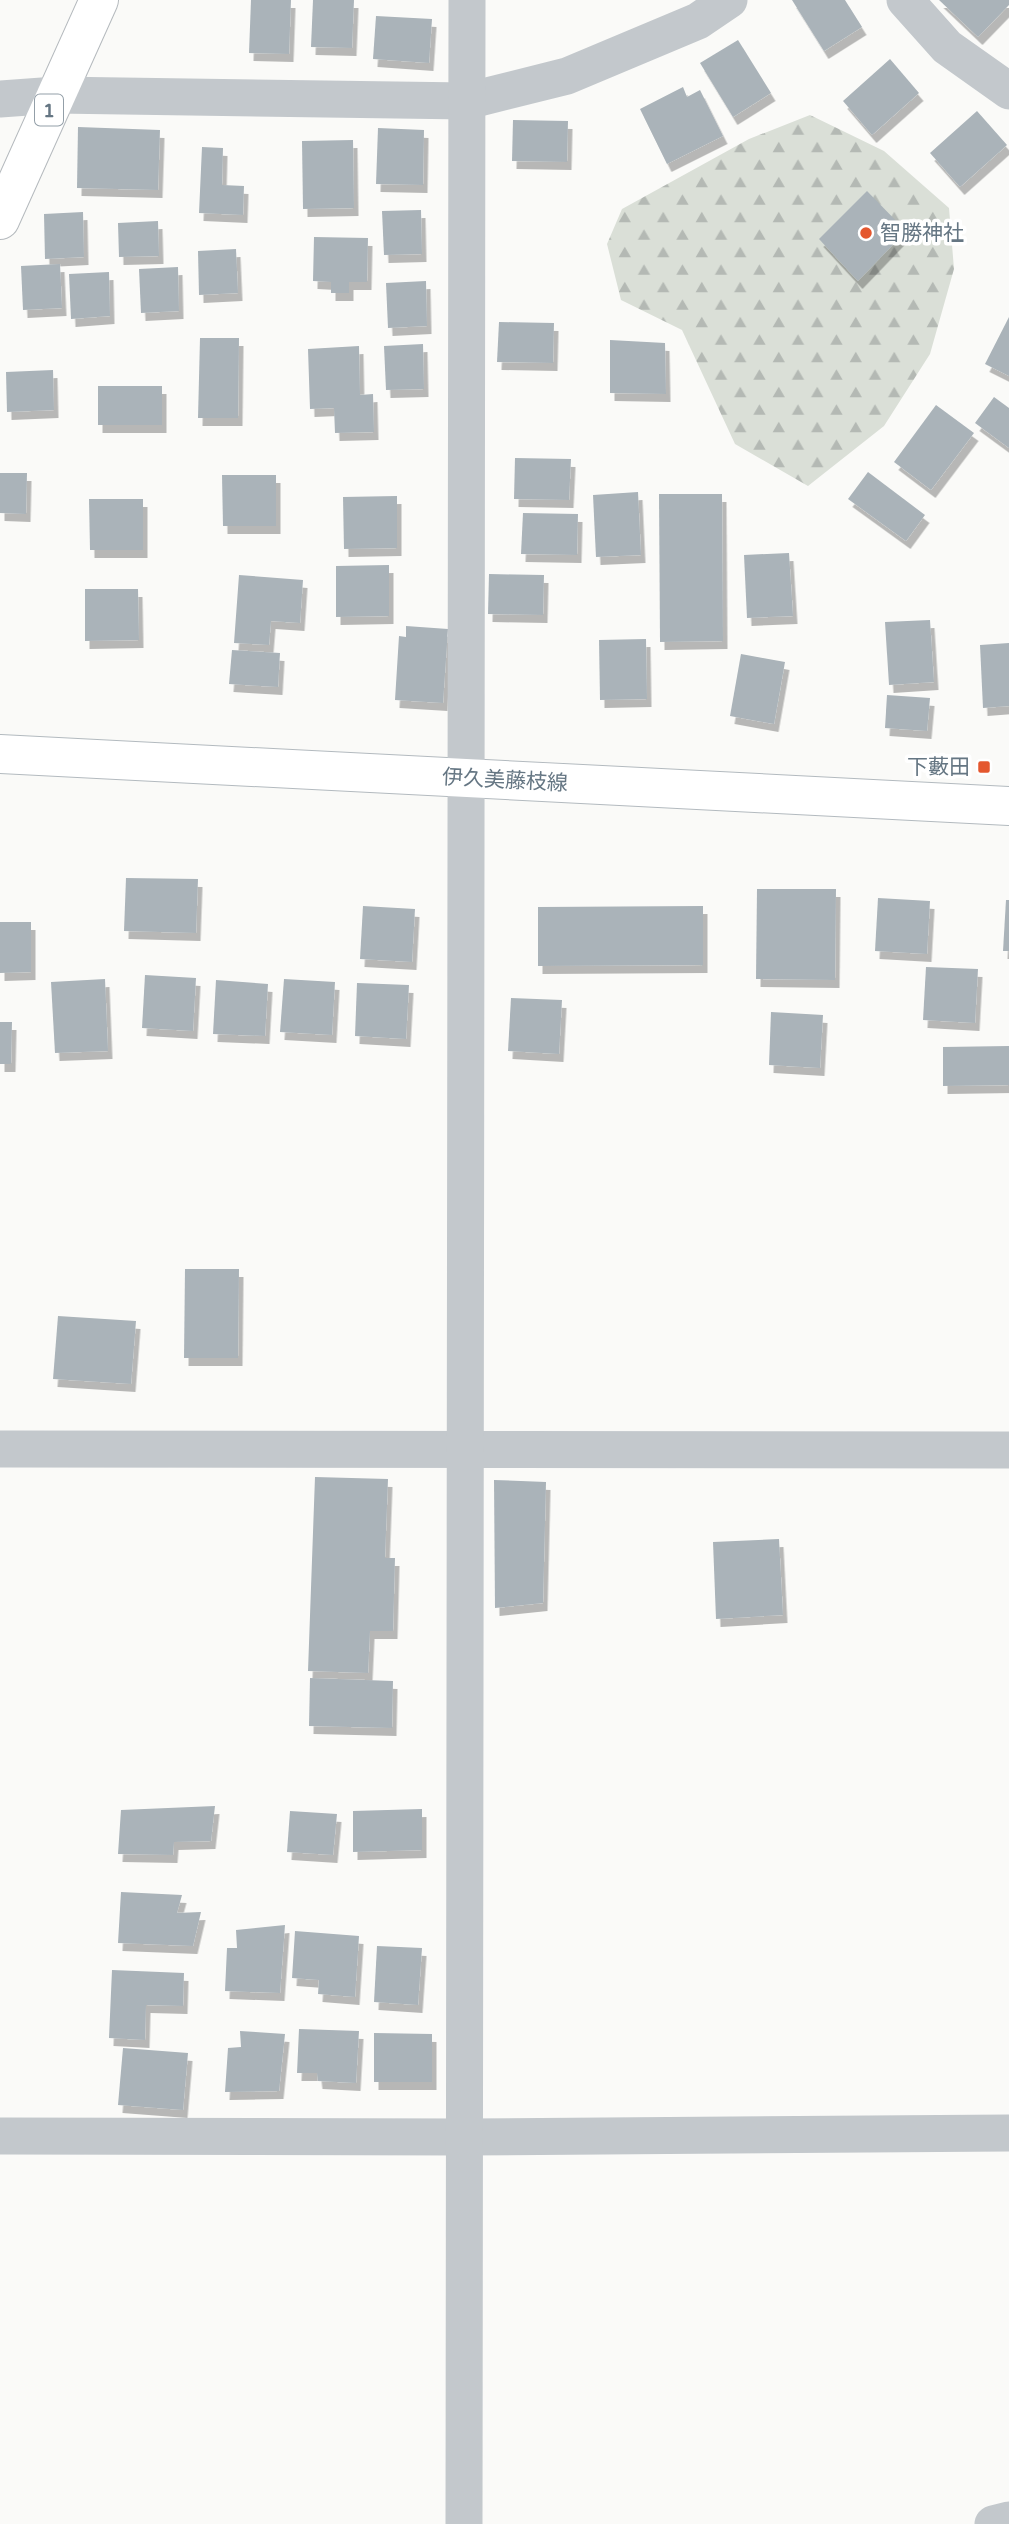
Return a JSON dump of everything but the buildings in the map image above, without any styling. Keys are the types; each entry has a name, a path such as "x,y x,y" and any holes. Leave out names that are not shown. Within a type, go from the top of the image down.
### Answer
{"main road":[{"name":"1","path":"0,220 99,0"},
{"name":"伊久美藤枝線","path":"0,754 1009,806"}],"street":[{"path":"464,2524 467,0"},
{"path":"0,99 56,95 467,101 567,76 698,21 729,0"},
{"path":"905,0 947,47 1009,91"},
{"path":"0,1449 1009,1450"},
{"path":"0,2136 464,2137 1009,2133"},
{"path":"993,2524 1009,2520"}],"green space":[{"path":"810,115 884,151 949,208 954,269 930,354 884,426 808,486 735,444 682,330 621,300 607,244 622,209 749,139"}],"place":[{"name":"智勝神社","path":"866,233"},
{"name":"下藪田","path":"984,767"}]}
